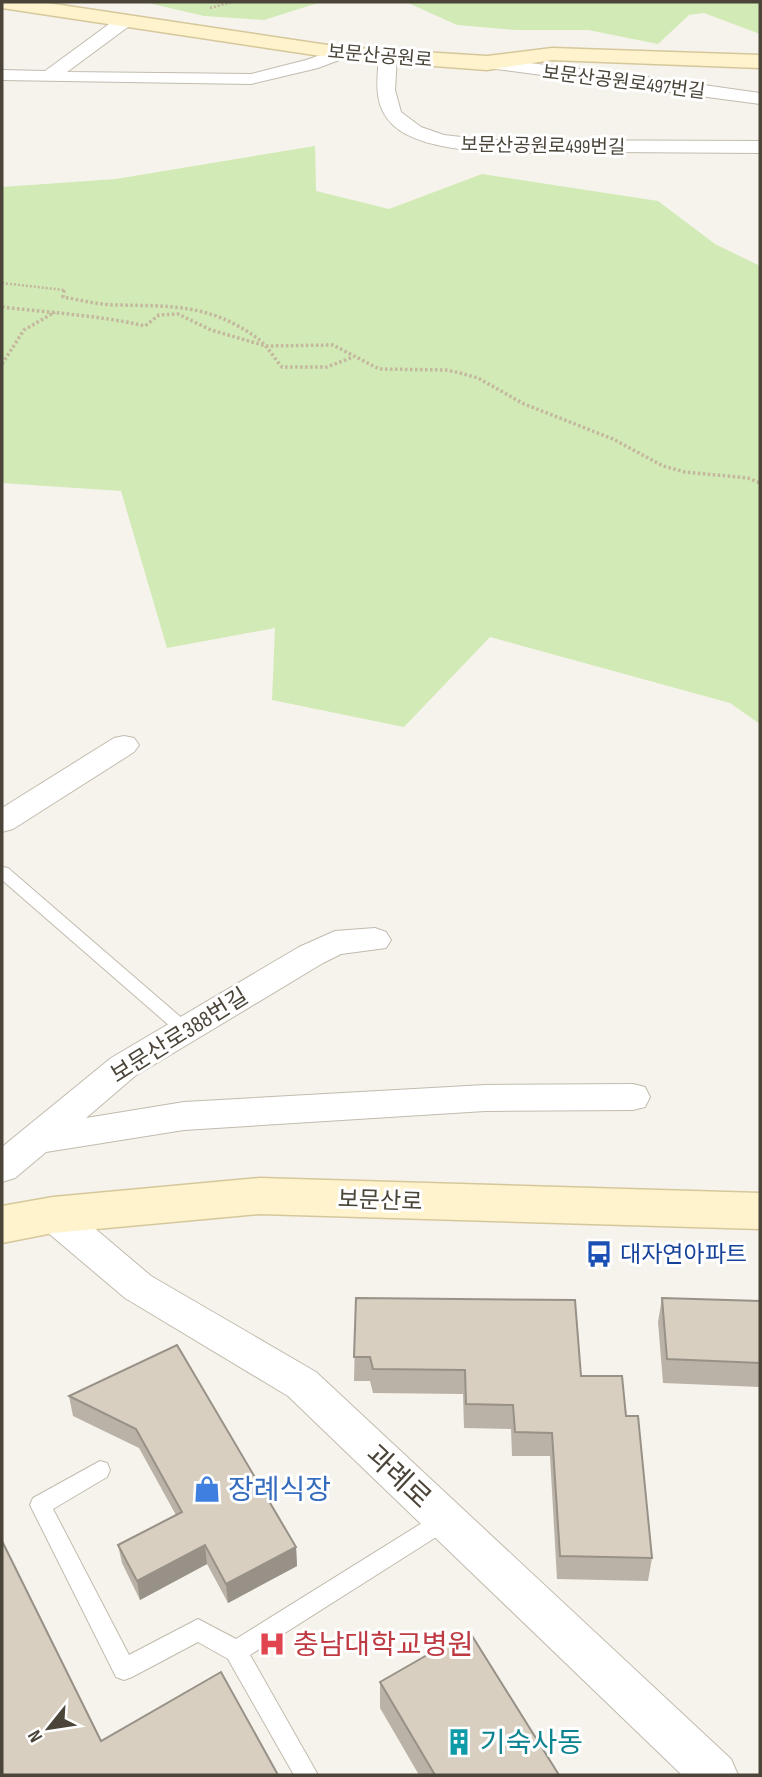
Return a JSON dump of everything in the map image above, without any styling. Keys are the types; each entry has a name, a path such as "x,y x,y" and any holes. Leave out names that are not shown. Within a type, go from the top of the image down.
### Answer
{"main road":[{"name":"보문산공원로","path":"2,2 341,53 487,64 552,54 760,62"},
{"name":"보문산로","path":"2,1225 53,1215 260,1196 760,1211"}],"street":[{"path":"49,77 126,20"},
{"path":"2,75 251,79 313,64 341,53"},
{"name":"보문산공원로499번길","path":"388,56 387,102 398,120 416,131 452,143 488,146 760,147"},
{"name":"보문산공원로497번길","path":"487,64 640,81 760,99"},
{"path":"2,822 124,745"},
{"name":"보문산로388번길","path":"2,1168 123,1067 335,943 375,940"},
{"path":"34,1140 184,1116 485,1098 633,1097"},
{"name":"과례로","path":"53,1215 138,1287 302,1384 715,1775"}],"lane":[{"path":"2,872 185,1030"},
{"path":"100,1470 40,1505 124,1669 198,1630 236,1651 307,1775"},
{"path":"236,1651 446,1520"}],"path":[{"path":"2,282 64,290 63,297 114,305 159,304 195,308 216,315 266,346 282,367 327,367 354,357"},
{"path":"2,307 84,317 108,317 145,326 159,315 177,314 211,330 266,346 333,345 379,369 446,370 478,379 524,404 613,439 663,466 685,472 748,478 760,483"},
{"path":"2,364 24,330 56,312"}],"green space":[{"path":"144,2 321,2 264,20 204,16"},
{"path":"406,2 760,2 760,34 704,13 689,15 658,44 588,30 516,30 457,25"},
{"path":"315,146 316,191 389,209 482,174 658,201 715,244 760,266 760,724 730,703 490,637 404,727 272,700 275,628 167,648 121,491 2,483 2,187 116,179"}],"building":[{"path":"356,1298 575,1300 581,1376 622,1376 626,1416 638,1416 652,1558 560,1556 552,1433 515,1432 513,1405 466,1404 465,1370 373,1369 370,1357 354,1357"},
{"path":"662,1298 760,1301 760,1363 667,1359"},
{"name":"장례식장","path":"177,1345 296,1547 226,1584 205,1545 137,1581 118,1545 182,1512 136,1429 69,1396"},
{"path":"2,1541 101,1741 221,1672 278,1775 2,1775"},
{"name":"기숙사동","path":"469,1631 559,1775 435,1775 380,1682"}],"place":[{"name":"대자연아파트","path":"599,1254"},
{"name":"장례식장","path":"207,1489"},
{"name":"충남대학교병원","path":"272,1644"},
{"name":"기숙사동","path":"459,1742"}]}
